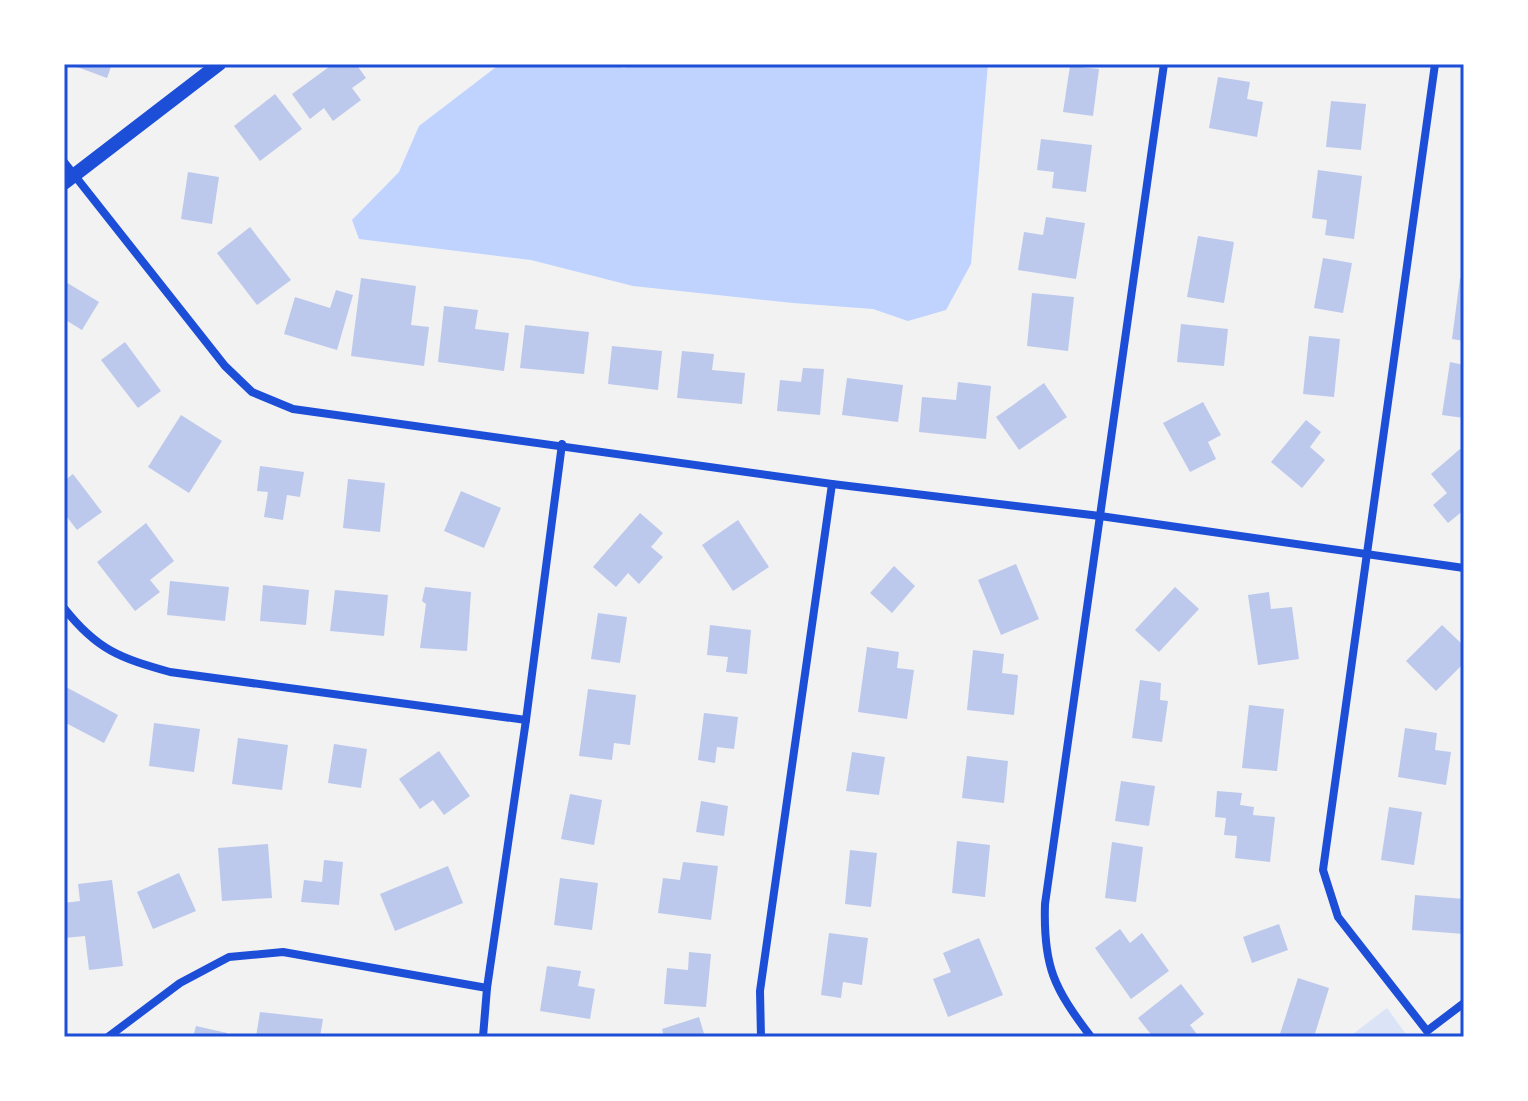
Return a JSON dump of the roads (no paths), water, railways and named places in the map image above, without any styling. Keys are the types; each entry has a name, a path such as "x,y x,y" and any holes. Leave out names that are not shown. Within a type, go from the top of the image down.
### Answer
{"street":[{"path":"69,179 219,64"},
{"path":"1091,1037 1053,981 1046,957 1045,904 1164,64"},
{"path":"1435,64 1323,870 1338,917 1427,1031 1464,1003"},
{"path":"64,162 69,179 225,366 252,392 293,409 562,444 832,484 1100,516 1464,568"},
{"path":"483,1037 487,988 562,444"},
{"path":"761,1037 760,991 832,484"},
{"path":"64,608 81,631 117,657 170,672 526,720"},
{"path":"108,1037 180,983 229,957 283,952 487,988"}],"water":[{"path":"500,64 618,64 623,68 640,64 988,64 971,264 946,310 908,321 873,309 633,286 531,260 359,239 352,220 399,172 419,126"}]}
